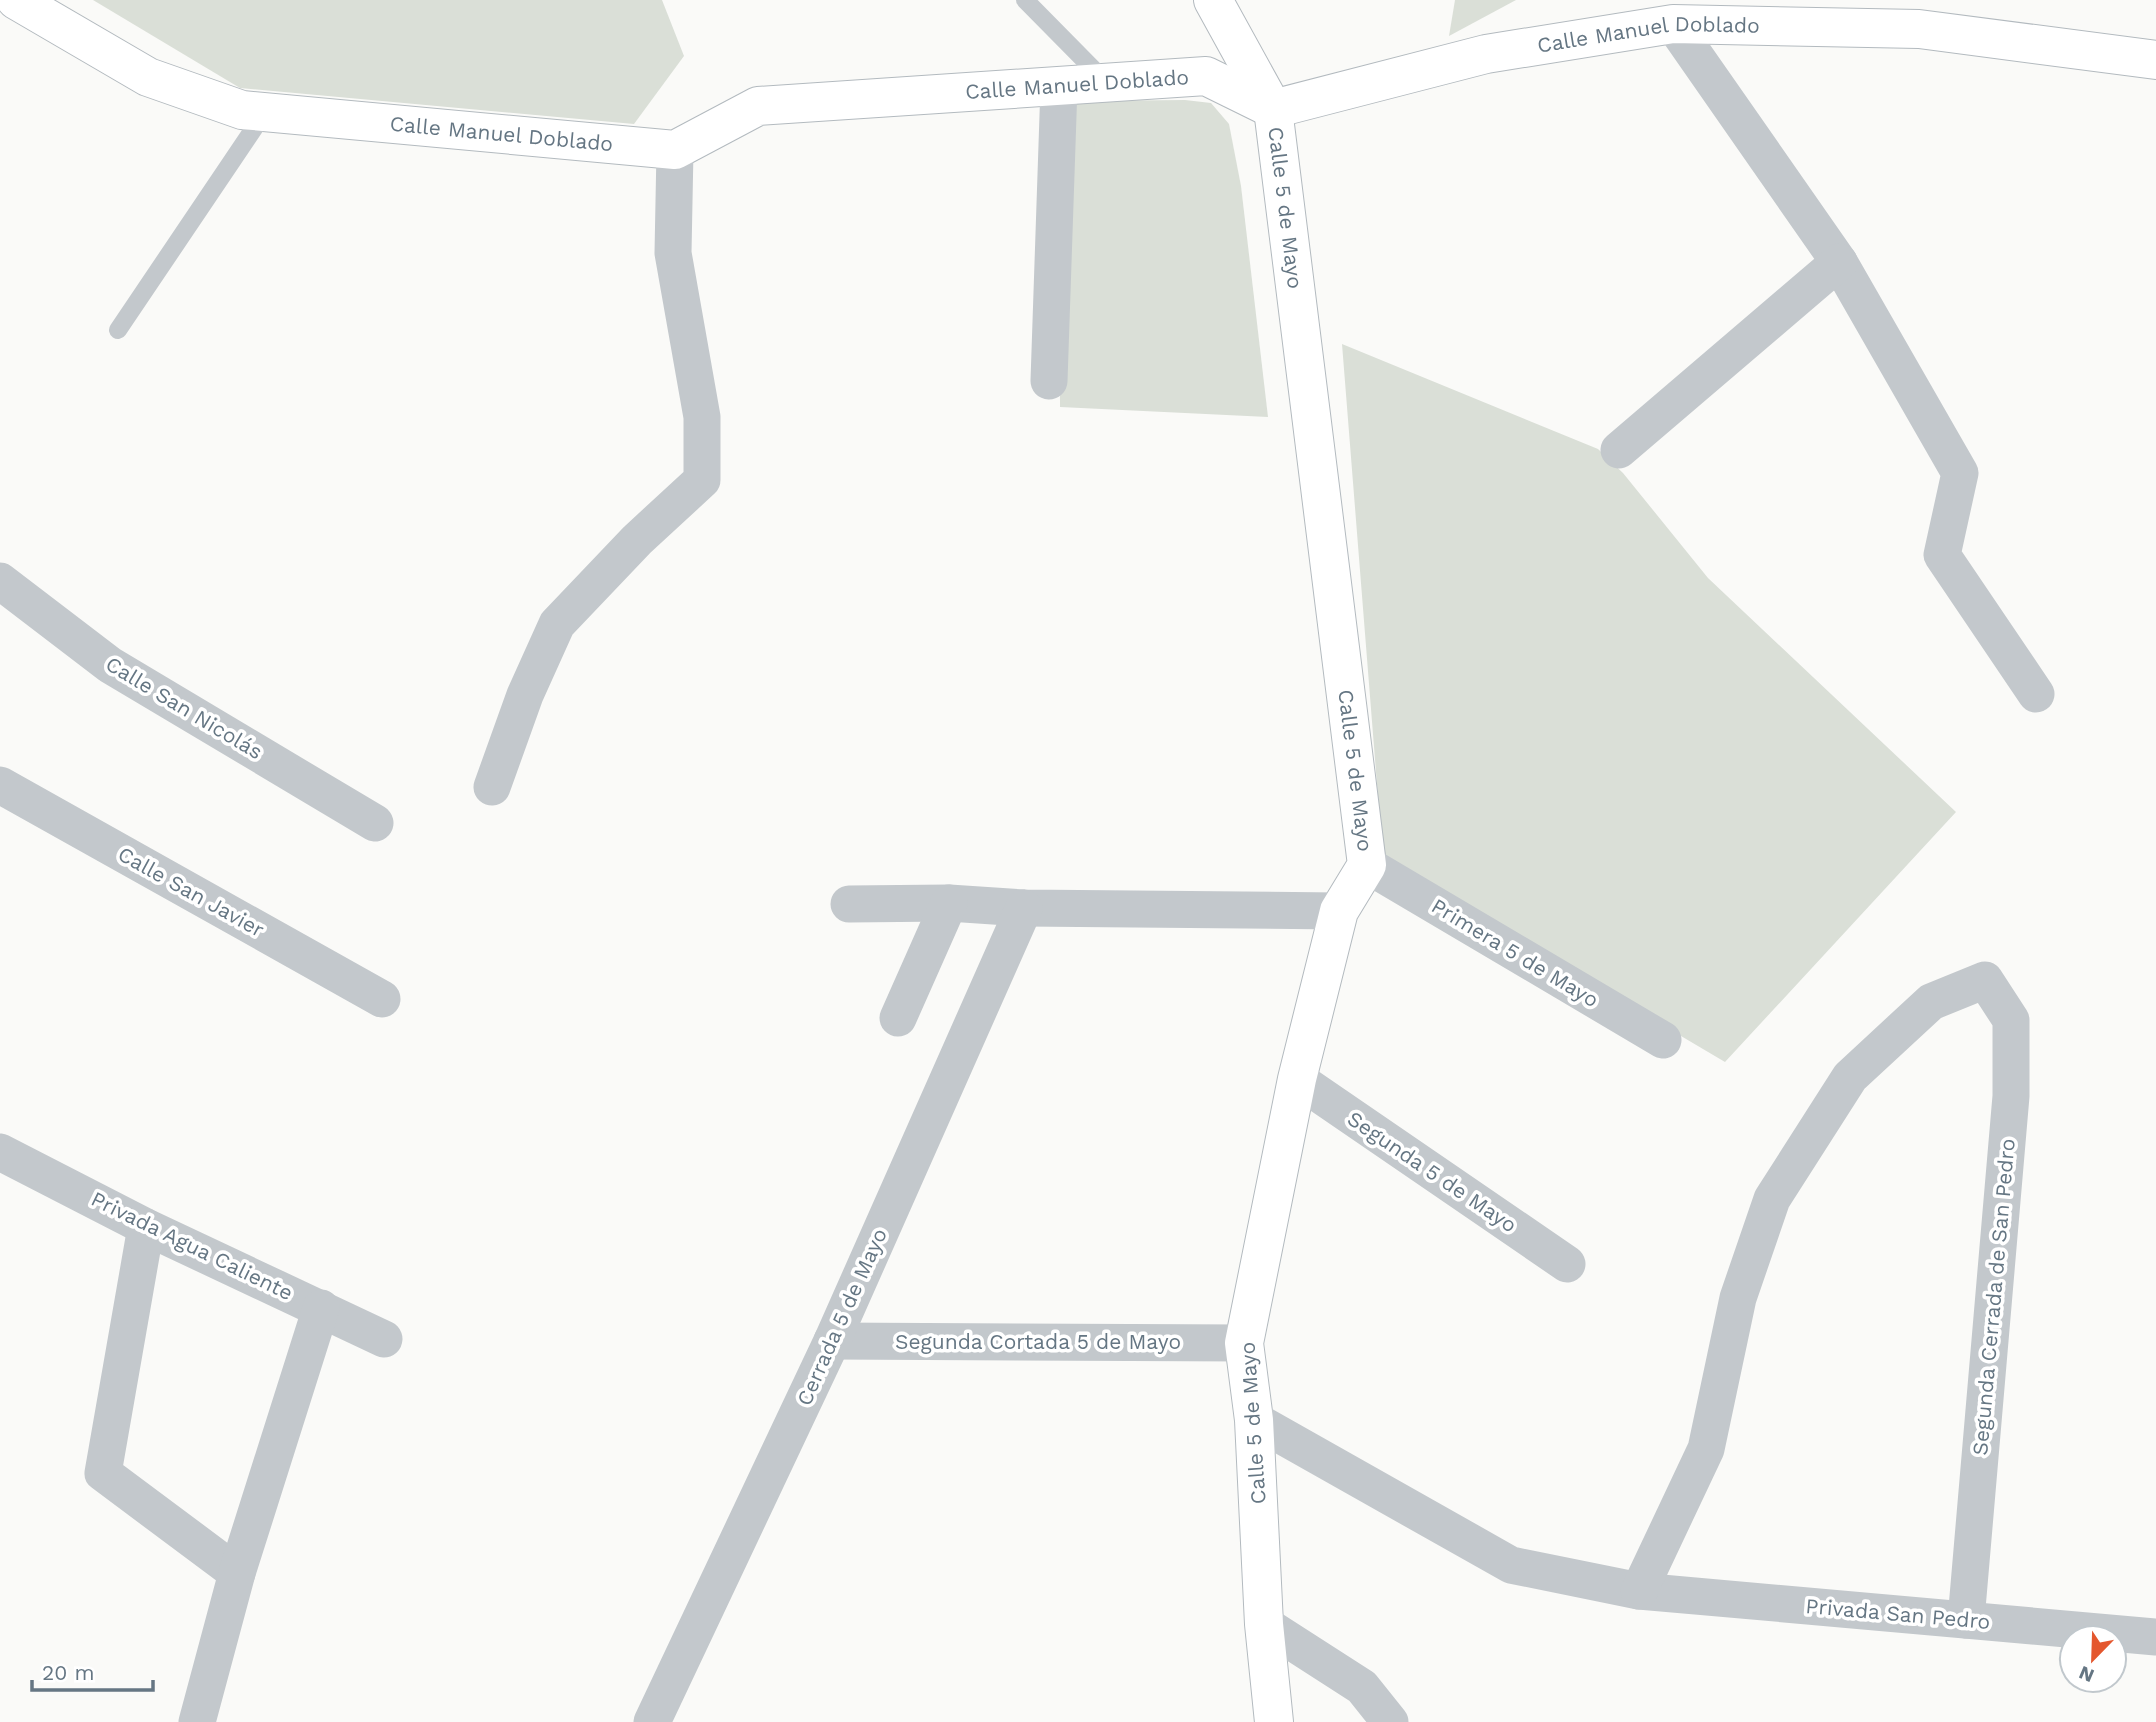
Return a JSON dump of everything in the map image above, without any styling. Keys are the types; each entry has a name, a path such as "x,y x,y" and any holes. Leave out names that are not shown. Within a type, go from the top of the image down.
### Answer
{"street":[{"name":"Calle Manuel Doblado","path":"16,0 148,76 243,110 675,150 758,106 1206,76 1273,109 1486,54 1674,23 1919,29 2156,60"},
{"name":"Calle 5 de Mayo","path":"1213,0 1273,109 1367,865 1339,911 1297,1079 1244,1343 1254,1420 1265,1624 1274,1722"},
{"path":"1674,23 1839,262 1960,473 1942,555 2036,694"},
{"path":"1049,382 1059,86"},
{"path":"492,787 525,695 557,624 637,540 702,480 702,417 673,253 675,150"},
{"path":"1619,450 1839,262"},
{"name":"Calle San Nicolás","path":"0,581 110,665 376,823"},
{"name":"Calle San Javier","path":"0,785 382,999"},
{"name":"Primera 5 de Mayo","path":"1367,865 1663,1040"},
{"path":"849,904 949,903 1024,908 1339,911"},
{"path":"898,1018 949,903"},
{"name":"Cerrada 5 de Mayo","path":"652,1722 832,1341 1024,908"},
{"name":"Segunda Cerrada de San Pedro","path":"1639,1591 1706,1449 1738,1298 1772,1199 1850,1077 1931,1002 1985,980 2011,1020 2011,1096 1966,1620"},
{"name":"Segunda 5 de Mayo","path":"1297,1079 1567,1264"},
{"name":"Privada Agua Caliente","path":"0,1152 146,1227 384,1339"},
{"path":"146,1227 103,1473 237,1573"},
{"path":"197,1722 237,1573 321,1308"},
{"name":"Segunda Cortada 5 de Mayo","path":"832,1341 1244,1343"},
{"name":"Privada San Pedro","path":"1254,1420 1511,1565 1639,1591 2156,1637"},
{"path":"1265,1624 1362,1687 1390,1722"}],"lane":[{"path":"1025,0 1107,83"},
{"path":"118,330 266,112"}],"shaded area":[{"path":"93,0 662,0 684,56 634,124 240,88"},
{"path":"1455,0 1516,0 1449,36"},
{"path":"1185,100 1211,103 1229,124 1241,186 1268,417 1060,407 1059,120 1077,101"},
{"path":"1342,344 1598,449 1623,473 1708,578 1956,812 1725,1062 1383,860"}]}
